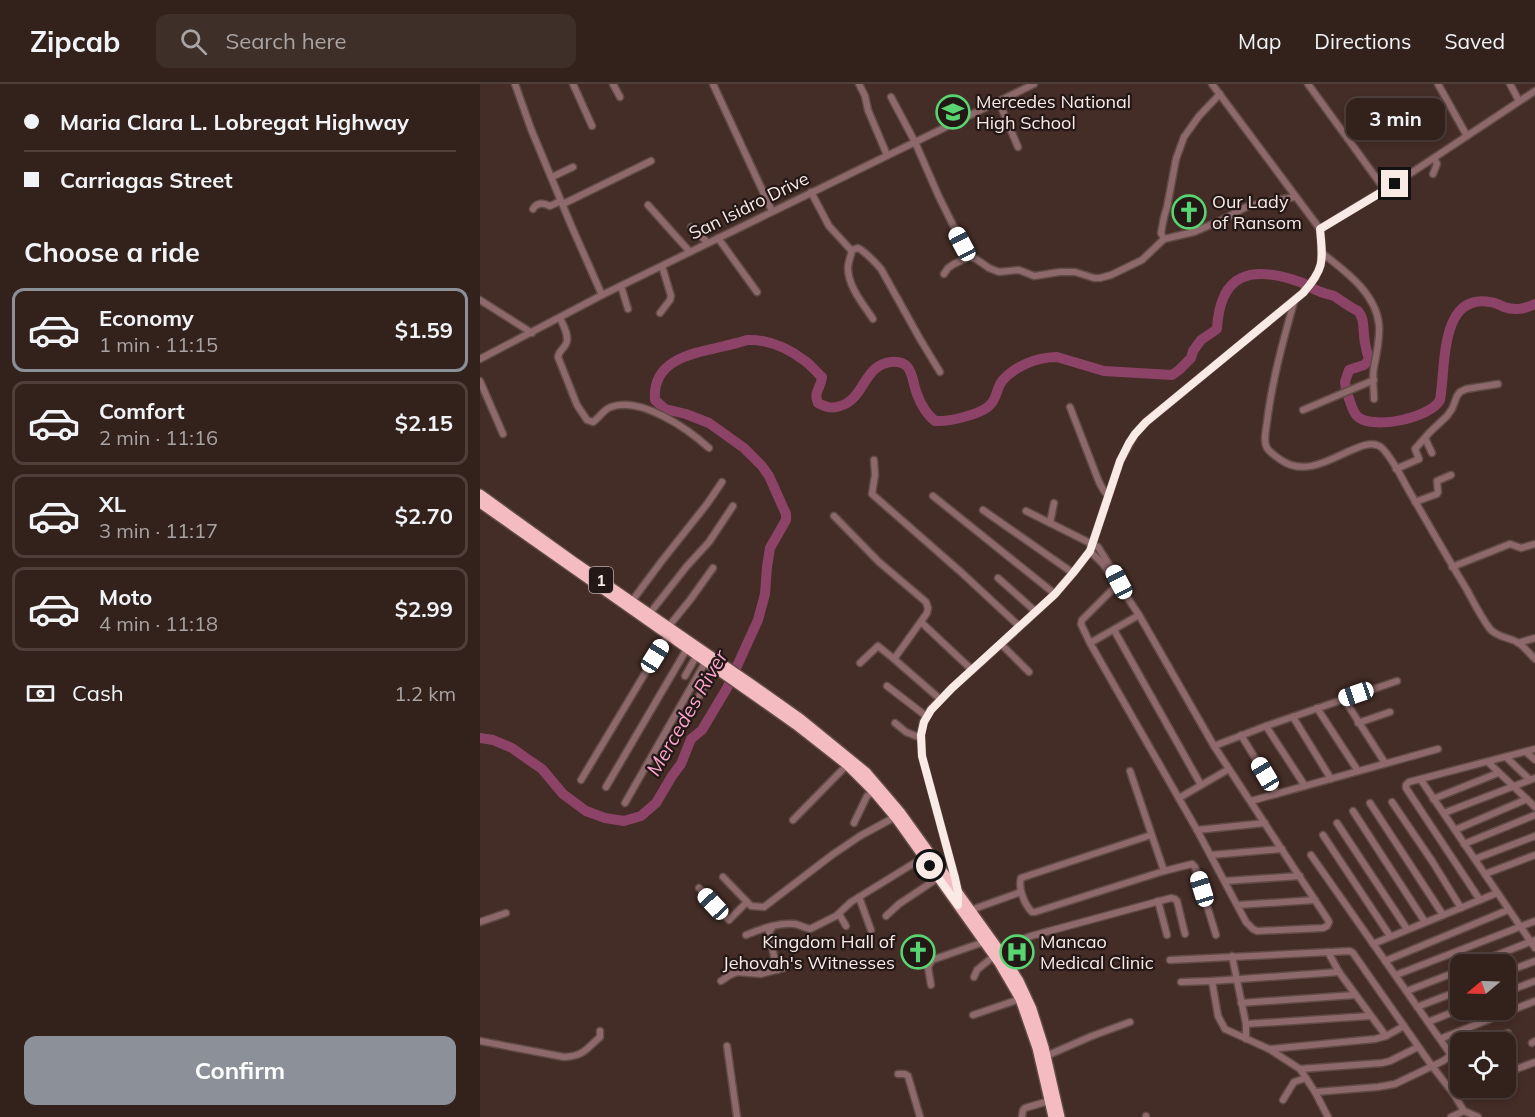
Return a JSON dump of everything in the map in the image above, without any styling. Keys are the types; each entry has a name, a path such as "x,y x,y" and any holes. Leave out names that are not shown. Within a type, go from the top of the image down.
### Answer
{"highway":[{"name":"1","path":"480,494 632,601 669,630"},
{"name":"1","path":"480,503 669,630 711,663 801,719 866,772 901,813 958,892 997,954 1020,999 1037,1048 1053,1117"},
{"name":"1","path":"689,644 711,663"},
{"name":"1","path":"751,688 848,765 874,792 895,817 984,942 1019,981 1026,995 1046,1056 1060,1117"}],"street":[{"path":"515,84 531,129 602,295"},
{"path":"573,84 592,126"},
{"path":"613,84 620,97"},
{"path":"712,84 772,211"},
{"path":"859,84 887,155"},
{"path":"958,905 958,892 921,749 922,729 926,716 940,699 1055,594 1090,551 1120,461 1135,434 1146,422 1303,293 1315,280 1322,266 1320,229 1212,84"},
{"path":"1308,84 1385,190"},
{"path":"1438,84 1467,136"},
{"path":"1510,84 1519,101"},
{"name":"San Isidro Drive","path":"480,359 602,295 1031,85"},
{"path":"1320,229 1385,190 1535,91"},
{"path":"1164,239 1161,233 1164,217 1176,159 1184,137 1199,116 1220,94"},
{"path":"891,97 915,142 969,257"},
{"path":"999,102 1018,147"},
{"path":"1433,174 1437,164 1434,158"},
{"path":"533,209 538,204 544,203 552,206 562,203 651,161"},
{"path":"552,177 573,167"},
{"path":"812,192 829,226 839,238 852,250 860,249 881,269 940,372"},
{"path":"944,274 954,264 969,257 976,258 994,271 1019,270 1034,276 1075,272 1100,278 1143,260 1164,239 1194,232 1246,207 1295,196"},
{"path":"648,206 690,252"},
{"path":"691,227 708,243"},
{"path":"718,238 757,292"},
{"path":"852,250 849,277 873,320"},
{"path":"1322,253 1344,269 1367,294 1377,315 1379,336 1374,368 1374,399"},
{"path":"660,313 671,296 662,266"},
{"path":"621,286 628,309"},
{"path":"480,300 532,333"},
{"path":"1294,301 1270,395 1266,434 1267,447 1270,452 1287,464 1305,468 1318,465 1354,448 1371,444 1382,448 1491,630 1501,637 1518,643 1535,658"},
{"path":"560,318 568,338 567,343 558,352 558,357 577,405 587,420 593,422 611,406 636,406 651,410 683,428 709,448"},
{"path":"1303,410 1374,380"},
{"path":"480,381 483,394 503,434"},
{"path":"1396,469 1419,459 1415,448 1447,416 1460,392 1498,384"},
{"path":"1070,407 1099,482 1108,496"},
{"path":"1425,438 1431,453"},
{"path":"874,460 875,476 872,494 1019,626"},
{"path":"1416,502 1437,494 1437,481 1451,475"},
{"path":"632,601 722,482"},
{"path":"933,496 1055,594"},
{"path":"1050,524 1054,503"},
{"path":"650,614 687,566 709,542 733,506"},
{"path":"983,510 1073,573"},
{"path":"1026,511 1098,547 1214,746 1329,922 1327,926 1257,931 1250,927 1090,643 1081,622 1120,586"},
{"path":"834,516 879,562 926,602 928,608 921,622 894,659"},
{"path":"1452,567 1510,544 1521,548 1535,544"},
{"path":"1090,551 1105,561"},
{"path":"581,780 669,630 713,568"},
{"path":"998,578 1035,611"},
{"path":"1090,643 1139,615"},
{"path":"921,622 972,670"},
{"path":"1114,630 1201,785"},
{"path":"1518,643 1535,638"},
{"path":"606,787 689,644"},
{"path":"1001,644 1029,672"},
{"path":"860,663 878,646 940,699"},
{"path":"685,676 711,663"},
{"path":"688,718 711,663"},
{"path":"625,803 711,663"},
{"path":"1214,746 1397,681"},
{"path":"887,686 926,716"},
{"path":"1344,699 1385,764"},
{"path":"1317,708 1358,771"},
{"path":"1358,723 1390,712"},
{"path":"1293,717 1331,778"},
{"path":"895,723 906,732 921,738"},
{"path":"1266,726 1305,786"},
{"path":"1242,735 1277,794"},
{"path":"1251,801 1438,749"},
{"path":"1480,900 1406,785 1409,782 1535,749"},
{"path":"1526,752 1535,760"},
{"path":"1444,813 1532,779 1506,757"},
{"path":"1488,762 1535,807"},
{"path":"793,820 848,765"},
{"path":"1179,798 1229,769"},
{"path":"1130,771 1164,871"},
{"path":"1433,799 1498,773"},
{"path":"1420,780 1533,944 1504,954"},
{"path":"854,823 867,796 874,792"},
{"path":"1455,830 1530,800"},
{"path":"1392,802 1461,908"},
{"path":"1370,803 1443,915"},
{"path":"1353,812 1425,922"},
{"path":"1464,844 1535,815"},
{"path":"723,877 751,906 764,906 832,855 860,836 895,817"},
{"path":"1197,830 1265,823"},
{"path":"1337,823 1407,929"},
{"path":"1151,835 1024,876 1019,880 1027,907 1035,912 1193,864 1196,867 1216,935"},
{"path":"1323,836 1390,936"},
{"path":"1475,859 1535,836"},
{"path":"1211,855 1282,849"},
{"path":"1311,855 1450,1054"},
{"path":"1485,874 1535,855"},
{"path":"746,935 772,926 794,924 810,929 839,914 851,902 924,857"},
{"path":"1225,880 1300,876"},
{"path":"886,916 899,904 938,878"},
{"path":"699,888 729,920 747,902"},
{"path":"970,910 1021,892"},
{"path":"1373,944 1497,893"},
{"path":"859,897 871,930"},
{"path":"974,977 977,970 1015,942 1171,898 1175,899 1185,934"},
{"path":"1238,905 1315,900"},
{"path":"1158,901 1167,935"},
{"path":"1385,961 1508,910"},
{"path":"480,922 506,913"},
{"path":"839,914 846,926"},
{"path":"1396,975 1535,921"},
{"path":"772,926 769,932 777,970"},
{"path":"931,985 928,967 932,960 984,942"},
{"path":"1170,960 1347,950 1353,953 1450,1089"},
{"path":"1328,952 1339,972 1386,1036"},
{"path":"1232,956 1246,1024 1246,1039"},
{"path":"1516,968 1535,961"},
{"path":"721,981 737,972 761,974 784,968"},
{"path":"1181,982 1339,972"},
{"path":"1407,991 1450,974"},
{"path":"1212,981 1218,1016 1225,1029 1269,1048 1300,1070 1328,1117"},
{"path":"1516,988 1535,981"},
{"path":"1241,1003 1355,994"},
{"path":"1417,1007 1450,994"},
{"path":"973,1015 1020,999"},
{"path":"1440,1039 1535,1001"},
{"path":"1428,1022 1450,1014"},
{"path":"1246,1024 1370,1016"},
{"path":"1046,1056 1130,1022"},
{"path":"1269,1048 1375,1039 1404,1026"},
{"path":"480,1041 564,1057 580,1054 600,1037 600,1031"},
{"path":"727,1046 737,1117"},
{"path":"1300,1070 1382,1063 1418,1047"},
{"path":"1315,1092 1395,1084 1450,1056"},
{"path":"1516,1069 1535,1062"},
{"path":"898,1074 908,1076 920,1117"},
{"path":"1283,1100 1294,1082 1306,1078"},
{"path":"1456,1098 1464,1111 1478,1117"},
{"path":"1022,1116 1025,1108 1049,1101"},
{"path":"1451,1117 1464,1111"}],"waterway":[{"name":"Mercedes River","path":"480,738 493,740 512,748 542,769 563,794 586,811 605,818 624,821 641,816 656,803 681,764 691,739 702,730 727,688 758,620 765,594 770,548 786,520 786,514 769,476 744,448 709,423 665,409 655,400 656,384 663,371 674,362 687,356 747,340 763,341 778,346 805,361 822,377 817,393 818,403 831,407 840,406 855,397 869,375 882,364 898,362 908,367 919,398 929,415 935,421 948,420 971,415 989,406 994,401 1000,384 1007,376 1027,363 1042,359 1057,357 1104,371 1172,375 1191,358 1201,340 1217,329 1219,310 1224,295 1232,285 1253,274 1267,274 1300,282 1334,296 1358,311 1363,322 1364,341 1369,360 1364,365 1349,370 1345,382 1346,389"},
{"name":"Mercedes River","path":"1348,396 1356,415 1366,421 1389,422 1414,417 1425,412 1440,400 1448,336 1453,321 1462,309 1473,302 1492,302 1516,309 1535,304"}],"place":[{"name":"Mercedes National High School","path":"953,112"},
{"name":"Our Lady of Ransom","path":"1189,212"},
{"name":"Kingdom Hall of Jehovah's Witnesses","path":"918,952"},
{"name":"Mancao Medical Clinic","path":"1017,952"}],"route":[{"path":"930,866 958,905 955,878 921,749 922,729 926,716 952,688 1055,594 1090,551 1120,461 1135,434 1146,422 1303,293 1315,280 1322,266 1320,229 1395,184"}]}
